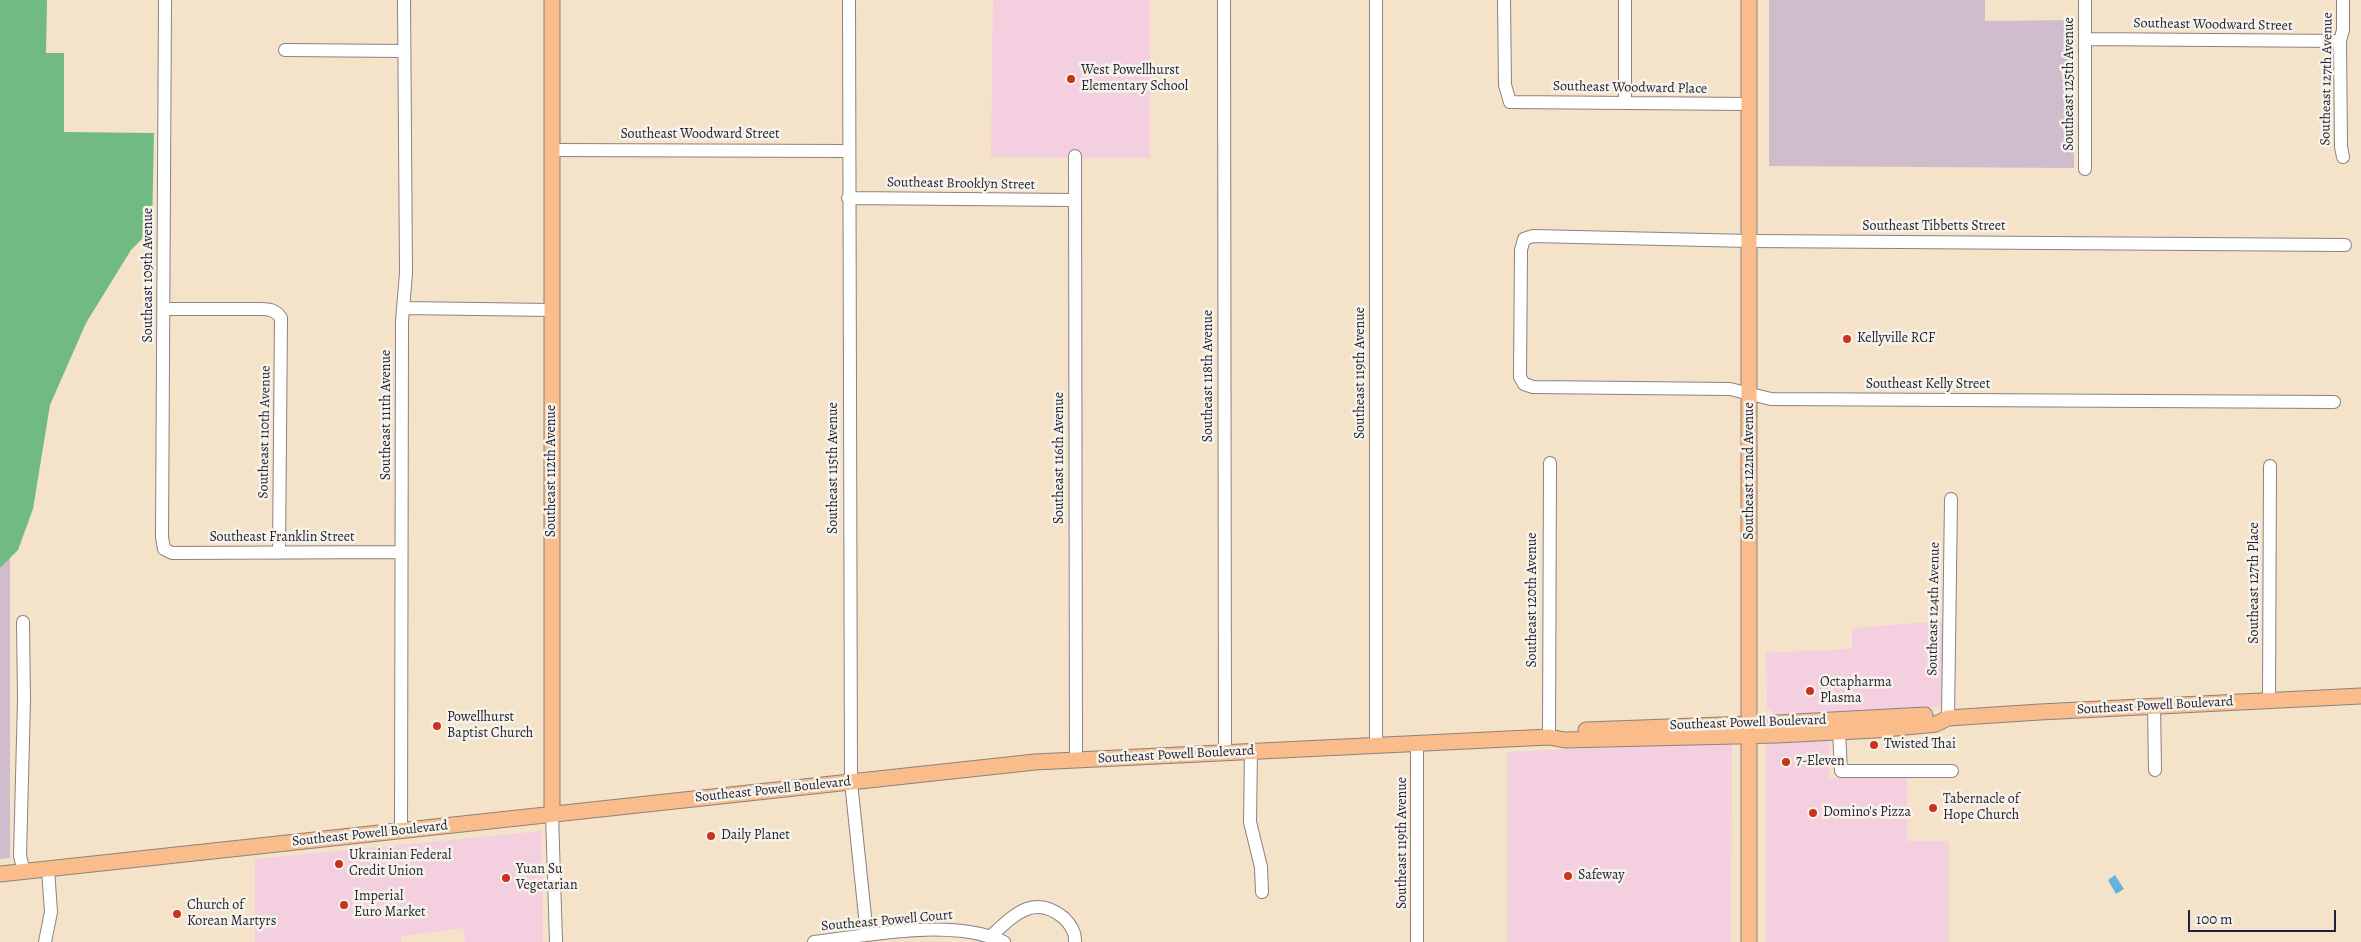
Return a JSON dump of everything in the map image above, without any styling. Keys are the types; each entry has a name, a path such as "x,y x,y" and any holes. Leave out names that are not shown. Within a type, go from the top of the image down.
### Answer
{"main road":[{"name":"Southeast 112th Avenue","path":"552,0 552,814"},
{"name":"Southeast 122nd Avenue","path":"1749,0 1749,942"},
{"name":"Southeast Powell Boulevard","path":"0,874 1076,759 1417,745 1548,737 1565,740 1750,730 1934,714 1948,718 2154,705 2361,696"},
{"name":"Southeast Powell Boulevard","path":"1750,730 1839,732 1936,724 1948,718"}],"street":[{"name":"Southeast 109th Avenue","path":"164,549 162,540 165,0"},
{"name":"Southeast 111th Avenue","path":"401,830 403,308 406,273 404,0"},
{"name":"Southeast 115th Avenue","path":"849,0 848,198 851,782 866,936"},
{"name":"Southeast 118th Avenue","path":"1224,0 1225,752"},
{"name":"Southeast 119th Avenue","path":"1376,0 1376,746"},
{"name":"Southeast Woodward Place","path":"1504,0 1504,85 1510,102 1749,104"},
{"path":"1625,0 1625,103"},
{"name":"Southeast 125th Avenue","path":"2085,0 2085,169"},
{"name":"Southeast 127th Avenue","path":"2343,0 2343,30 2340,41 2341,147 2343,157"},
{"name":"Southeast Woodward Street","path":"2085,39 2340,41"},
{"path":"285,50 404,51"},
{"name":"Southeast Woodward Street","path":"552,150 848,151"},
{"name":"Southeast 116th Avenue","path":"1075,156 1076,759"},
{"name":"Southeast Brooklyn Street","path":"848,198 1074,200"},
{"name":"Southeast Tibbetts Street","path":"1524,384 1520,377 1522,250 1524,239 1533,236 1750,240 2345,245"},
{"path":"403,308 552,310"},
{"name":"Southeast 110th Avenue","path":"164,309 270,309 278,313 282,324 279,553"},
{"name":"Southeast Kelly Street","path":"1524,384 1533,387 1730,389 1771,399 2334,402"},
{"name":"Southeast 120th Avenue","path":"1548,737 1550,463"},
{"name":"Southeast 127th Place","path":"2270,466 2270,700"},
{"name":"Southeast 124th Avenue","path":"1948,718 1950,499"},
{"name":"Southeast Franklin Street","path":"164,549 172,554 402,552"},
{"path":"24,622 20,856 24,872"},
{"path":"2154,705 2155,770"},
{"path":"1839,732 1840,770 1952,771"},
{"name":"Southeast 119th Avenue","path":"1417,745 1417,942"},
{"path":"1251,752 1250,822 1262,867 1262,892"},
{"name":"Southeast 112th Avenue","path":"552,814 556,942"},
{"path":"45,942 51,912 48,869"},
{"path":"991,936 1021,910 1040,907 1056,912 1070,923 1074,930 1075,942"},
{"name":"Southeast Powell Court","path":"814,942 946,929 991,936 1004,942"}],"shaded area":[{"name":"West Powellhurst Elementary School","path":"993,0 1150,0 1150,158 991,157"},
{"path":"1769,0 1985,0 1985,21 2073,20 2074,168 1769,166"},
{"path":"10,557 10,858 0,859 0,568"},
{"path":"1943,621 1942,707 1776,715 1767,708 1766,653 1852,649 1852,628"},
{"path":"1829,737 1829,778 1907,778 1907,841 1949,841 1949,942 1766,942 1766,741"},
{"path":"1732,742 1731,942 1507,942 1507,752"},
{"path":"542,831 543,942 465,942 464,928 401,936 401,942 255,942 255,859"}],"green space":[{"path":"0,0 47,0 46,53 64,53 64,132 154,133 152,229 131,250 86,323 50,405 33,509 18,550 0,568"}],"water":[{"path":"2115,875 2124,889 2116,894 2108,880"}],"place":[{"name":"West Powellhurst Elementary School","path":"1071,79"},
{"name":"Kellyville RCF","path":"1847,339"},
{"name":"Octapharma Plasma","path":"1810,691"},
{"name":"Powellhurst Baptist Church","path":"437,726"},
{"name":"Twisted Thai","path":"1874,745"},
{"name":"7-Eleven","path":"1786,762"},
{"name":"Tabernacle of Hope Church","path":"1933,808"},
{"name":"Domino's Pizza","path":"1813,813"},
{"name":"Daily Planet","path":"711,836"},
{"name":"Ukrainian Federal Credit Union","path":"339,864"},
{"name":"Safeway","path":"1568,876"},
{"name":"Yuan Su Vegetarian","path":"506,878"},
{"name":"Imperial Euro Market","path":"344,905"},
{"name":"Church of Korean Martyrs","path":"177,914"}]}
